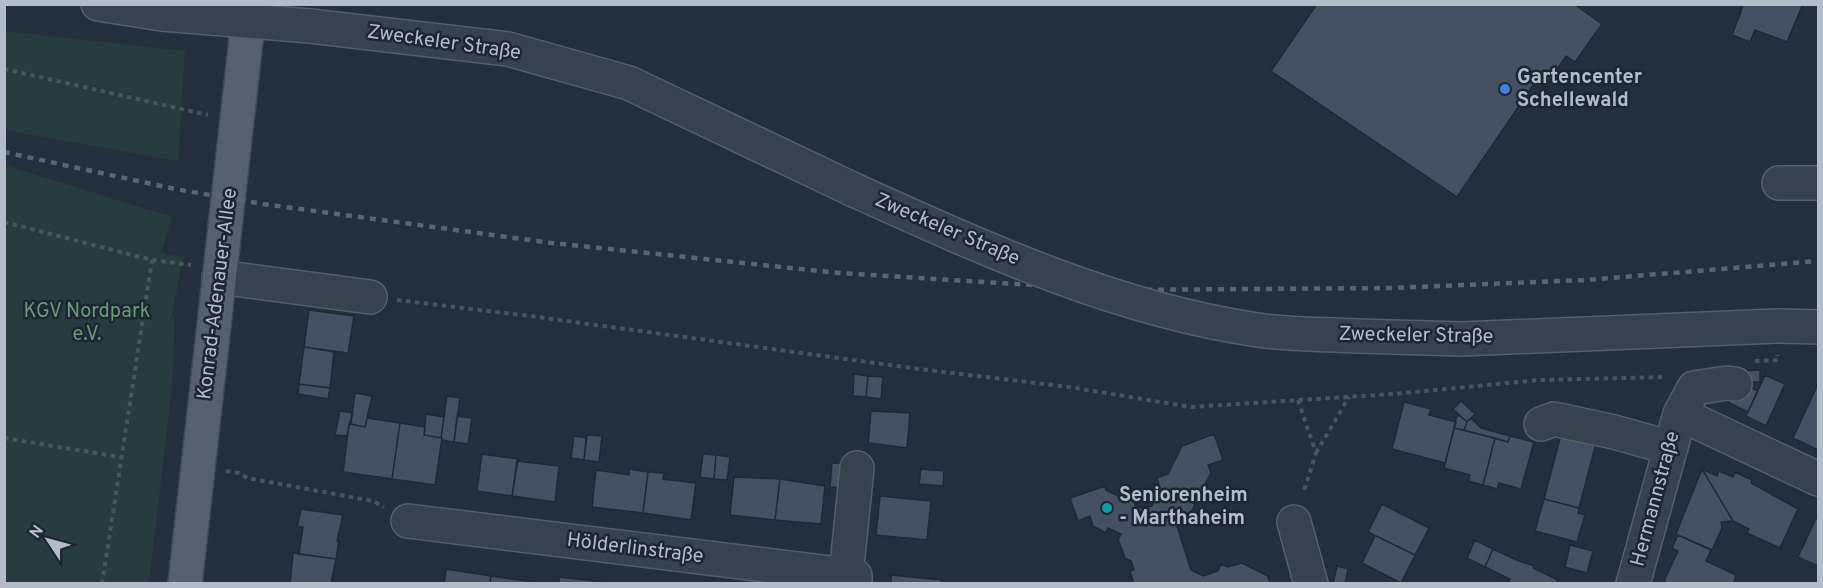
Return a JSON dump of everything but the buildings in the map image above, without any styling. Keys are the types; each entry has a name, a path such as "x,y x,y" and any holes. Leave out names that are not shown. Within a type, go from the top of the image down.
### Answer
{"main road":[{"name":"Konrad-Adenauer-Allee","path":"185,584 250,4"}],"street":[{"name":"Zweckeler Straße","path":"98,4 162,14 310,26 508,49 629,83 854,190 1001,254 1096,290 1171,313 1259,331 1462,339 1777,326 1818,327"},
{"path":"1779,183 1818,183"},
{"path":"219,273 370,297"},
{"name":"Hermannstraße","path":"1633,584 1680,414 1694,388 1726,383 1735,384"},
{"path":"1680,414 1818,479"},
{"path":"1541,424 1554,419 1614,432 1671,448"},
{"path":"850,579 857,468"},
{"name":"Hölderlinstraße","path":"408,521 850,579"},
{"path":"1294,522 1311,584"}],"path":[{"path":"4,69 238,121"},
{"path":"4,222 152,260 219,273"},
{"path":"102,584 152,260"},
{"path":"370,297 1069,387 1191,407 1349,397 1540,380 1666,377 1680,414"},
{"path":"1294,522 1316,453 1349,397"},
{"path":"1298,400 1316,453"},
{"path":"4,438 120,457"},
{"path":"199,466 239,473 247,478 373,501"}],"green space":[{"path":"4,31 185,51 178,161 5,130"},
{"name":"KGV Nordpark e.V.","path":"4,165 172,217 161,253 183,257 172,316 175,318 172,386 149,583 5,583"}],"railway":[{"path":"4,152 175,189 263,204 552,243 839,273 1113,290 1393,288 1587,280 1818,261"}],"place":[{"name":"Gartencenter Schellewald","path":"1505,89"},
{"name":"Seniorenheim - Marthaheim","path":"1107,508"}]}
